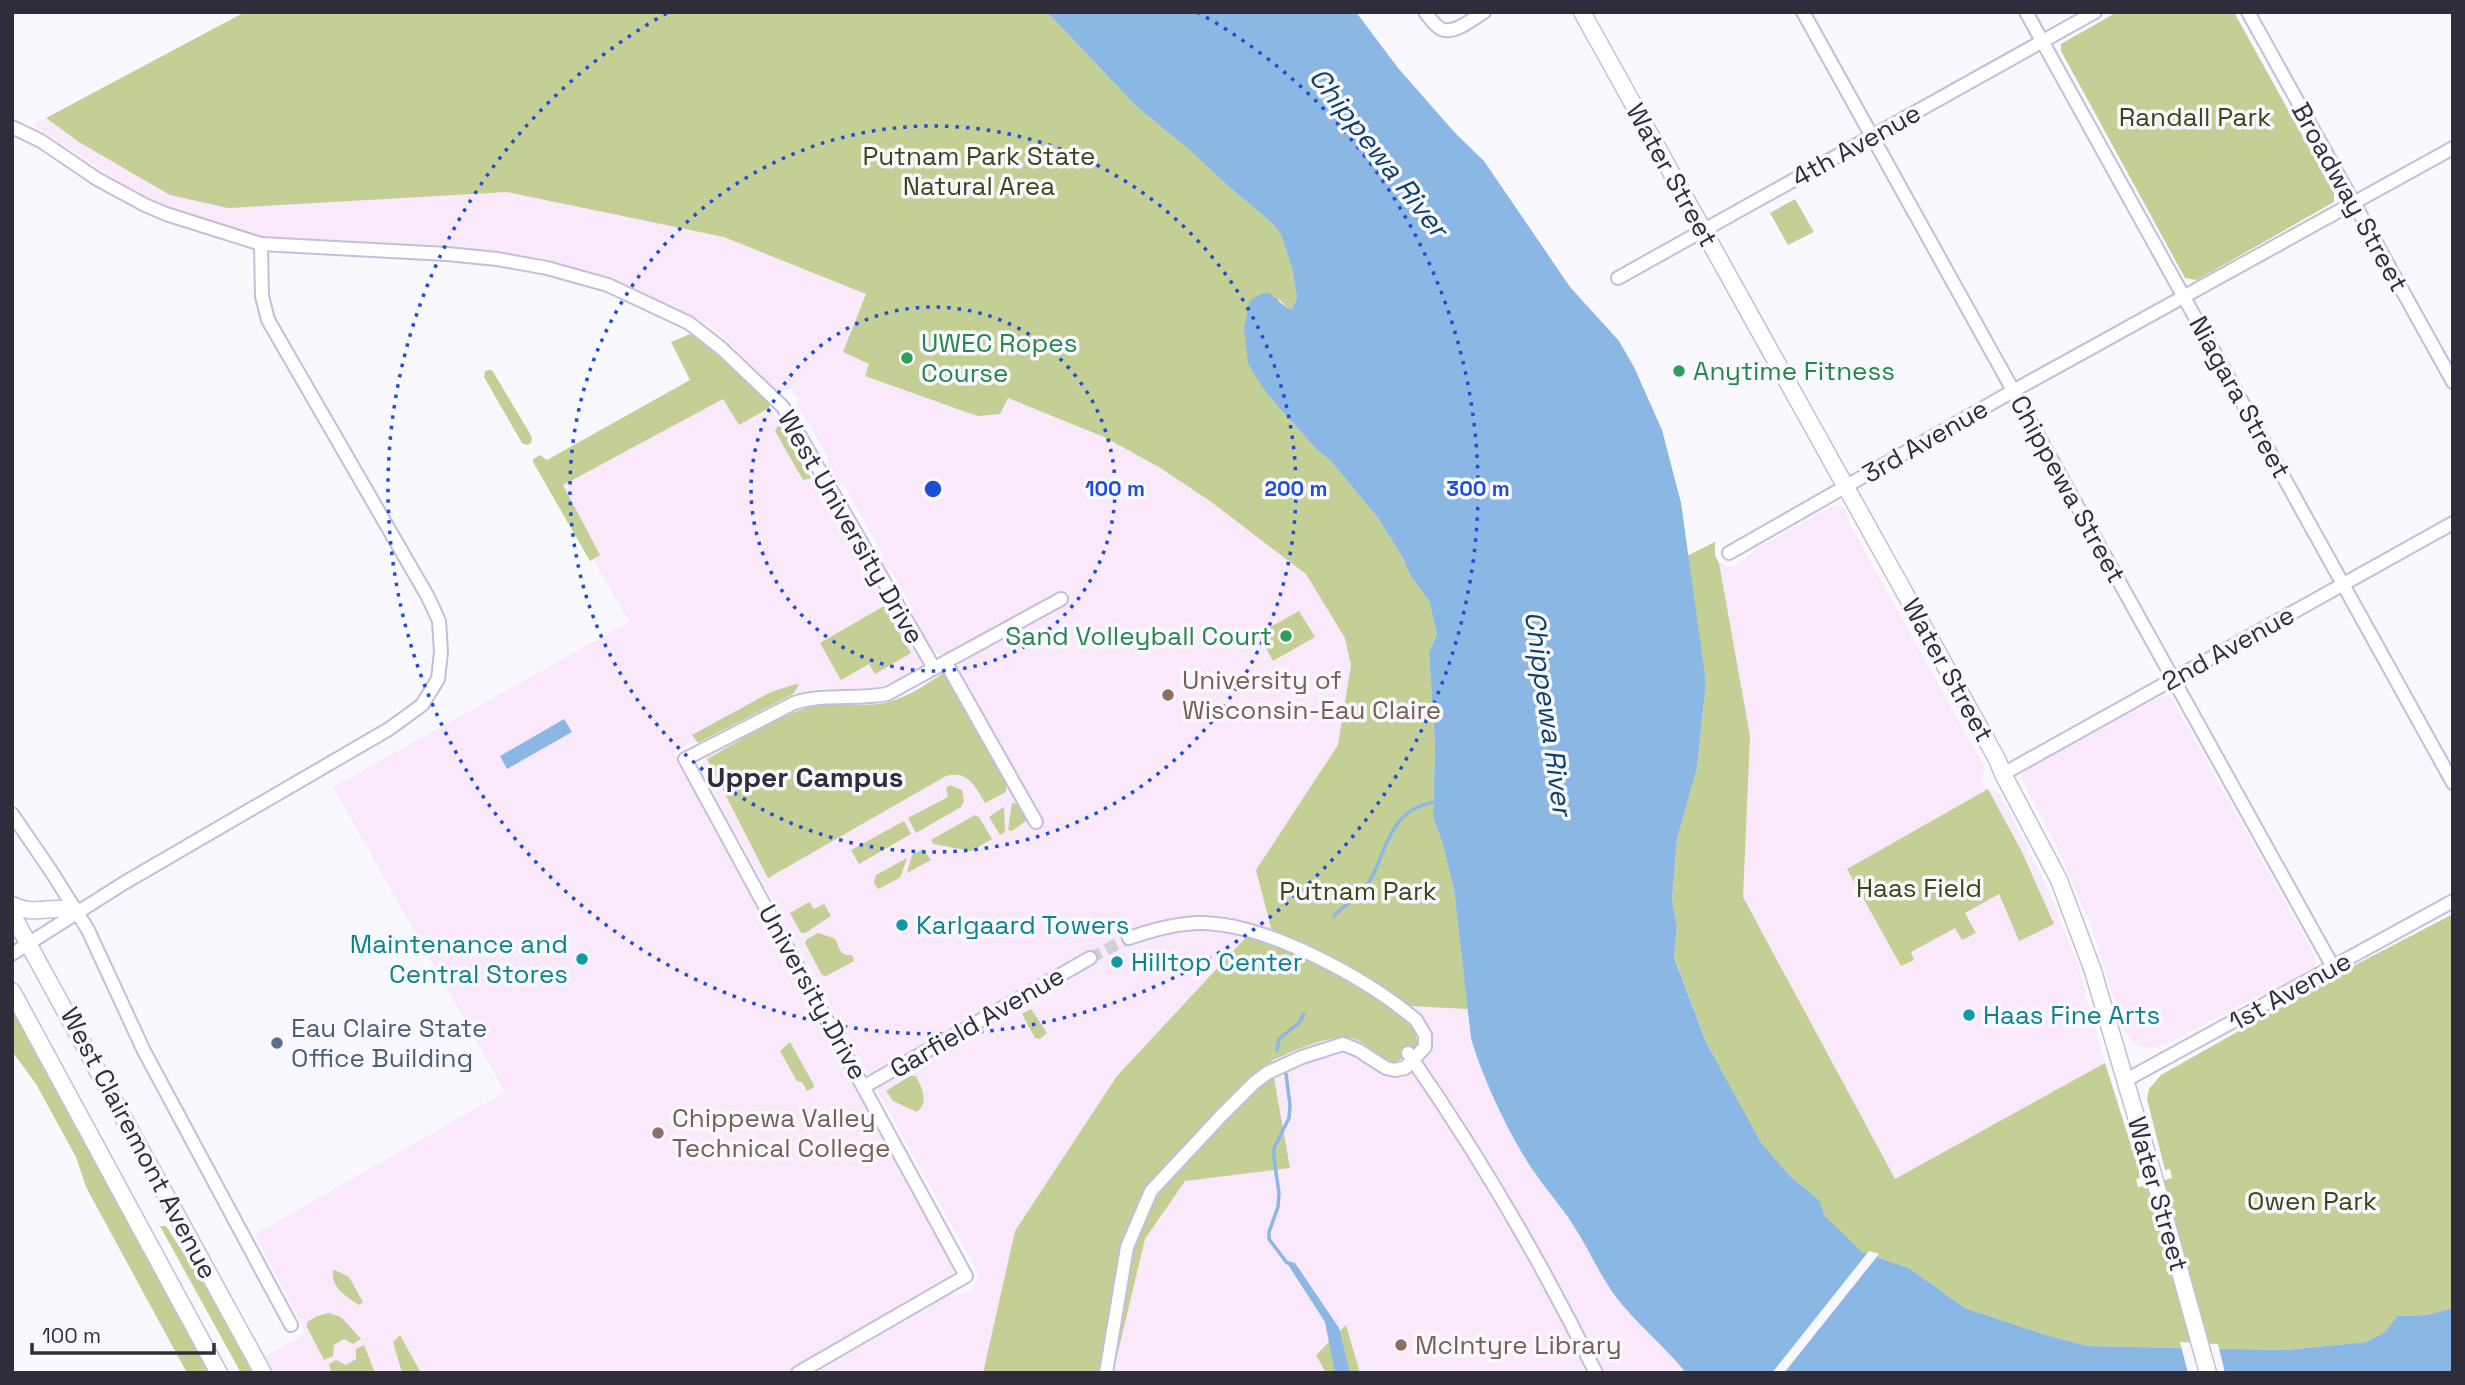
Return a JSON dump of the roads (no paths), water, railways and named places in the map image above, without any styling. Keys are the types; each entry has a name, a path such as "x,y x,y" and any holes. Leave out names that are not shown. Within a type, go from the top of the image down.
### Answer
{"main road":[{"name":"Water Street","path":"1582,12 1997,759 2059,880 2092,971 2126,1080 2208,1373"},
{"path":"12,905 28,912 57,908 77,911"},
{"name":"West Clairemont Avenue","path":"12,914 263,1373"},
{"path":"12,941 30,943"},
{"name":"West Clairemont Avenue","path":"14,997 219,1373"}],"street":[{"path":"1424,12 1441,29 1448,30 1484,12"},
{"name":"Chippewa Street","path":"1803,12 2333,967"},
{"name":"Niagara Street","path":"2026,12 2453,783"},
{"name":"4th Avenue","path":"1618,278 2095,12"},
{"name":"Broadway Street","path":"2248,12 2453,382"},
{"name":"West University Drive","path":"12,127 41,141 97,179 145,205 261,244 447,254 547,268 608,285 689,323 721,348 783,407 934,668 887,694 869,698 809,698 794,702 685,759"},
{"name":"3rd Avenue","path":"1729,553 2014,391 2453,148"},
{"path":"12,954 77,911 389,729 422,705 438,679 441,652 439,621 429,597 268,320 262,296 261,244"},
{"name":"2nd Avenue","path":"2003,774 2453,523"},
{"path":"934,668 1061,599"},
{"path":"950,670 1036,822"},
{"name":"University Drive","path":"685,759 966,1276 798,1373"},
{"path":"12,814 92,937 144,1051 291,1325"},
{"name":"1st Avenue","path":"2126,1080 2453,901"},
{"path":"1106,1373 1127,1247 1151,1191 1254,1083 1282,1065 1323,1049 1343,1045 1358,1050 1386,1068 1405,1068 1410,1057 1422,1052 1425,1042 1421,1026 1416,1020 1380,992 1344,971 1285,944 1236,928 1198,923 1166,927 1129,938"},
{"name":"Garfield Avenue","path":"864,1086 1090,958"},
{"path":"1410,1057 1471,1147 1542,1267 1596,1373"}],"water":[{"name":"Chippewa River","path":"1047,12 1356,12 1398,68 1456,134 1484,161 1570,287 1619,341 1634,367 1662,430 1681,503 1706,682 1697,768 1677,839 1672,902 1677,926 1674,957 1706,1042 1761,1143 1790,1176 1820,1201 1825,1216 1862,1252 1909,1268 1965,1308 2088,1346 2285,1350 2366,1342 2385,1332 2397,1316 2426,1315 2453,1308 2453,1373 1686,1373 1624,1307 1609,1287 1573,1225 1517,1144 1476,1053 1471,1038 1454,890 1442,841 1433,818 1435,746 1429,652 1437,634 1429,601 1410,575 1403,558 1377,517 1331,461 1317,450 1268,395 1248,363 1244,327 1250,301 1260,294 1269,293 1292,309 1297,298 1292,268 1281,234 1191,151 1136,106"},
{"path":"564,719 572,732 507,769 500,756"},
{"path":"1285,1260 1295,1263 1339,1328 1350,1373 1335,1373 1325,1322"}],"waterway":[{"path":"1334,916 1365,890 1388,840 1401,820 1421,806 1436,802"},
{"path":"1277,1050 1279,1039 1299,1023 1304,1014"},
{"path":"1286,1074 1289,1118 1274,1148 1279,1193 1269,1239 1287,1263"}],"tunnel":[{"path":"1090,958 1129,938"}],"place":[{"name":"UWEC Ropes Course","path":"907,358"},
{"name":"Anytime Fitness","path":"1679,371"},
{"name":"Sand Volleyball Court","path":"1286,636"},
{"name":"University of Wisconsin-Eau Claire","path":"1168,695"},
{"name":"Karlgaard Towers","path":"902,925"},
{"name":"Maintenance and Central Stores","path":"582,959"},
{"name":"Hilltop Center","path":"1117,962"},
{"name":"Haas Fine Arts","path":"1969,1015"},
{"name":"Eau Claire State Office Building","path":"277,1043"},
{"name":"Chippewa Valley Technical College","path":"658,1133"},
{"name":"McIntyre Library","path":"1401,1345"}],"district":[{"name":"Upper Campus","path":"805,777"}],"park label":[{"name":"Randall Park","path":"2195,117"},
{"name":"Putnam Park State Natural Area","path":"979,171"},
{"name":"Haas Field","path":"1919,888"},
{"name":"Putnam Park","path":"1358,891"},
{"name":"Owen Park","path":"2312,1201"}]}
